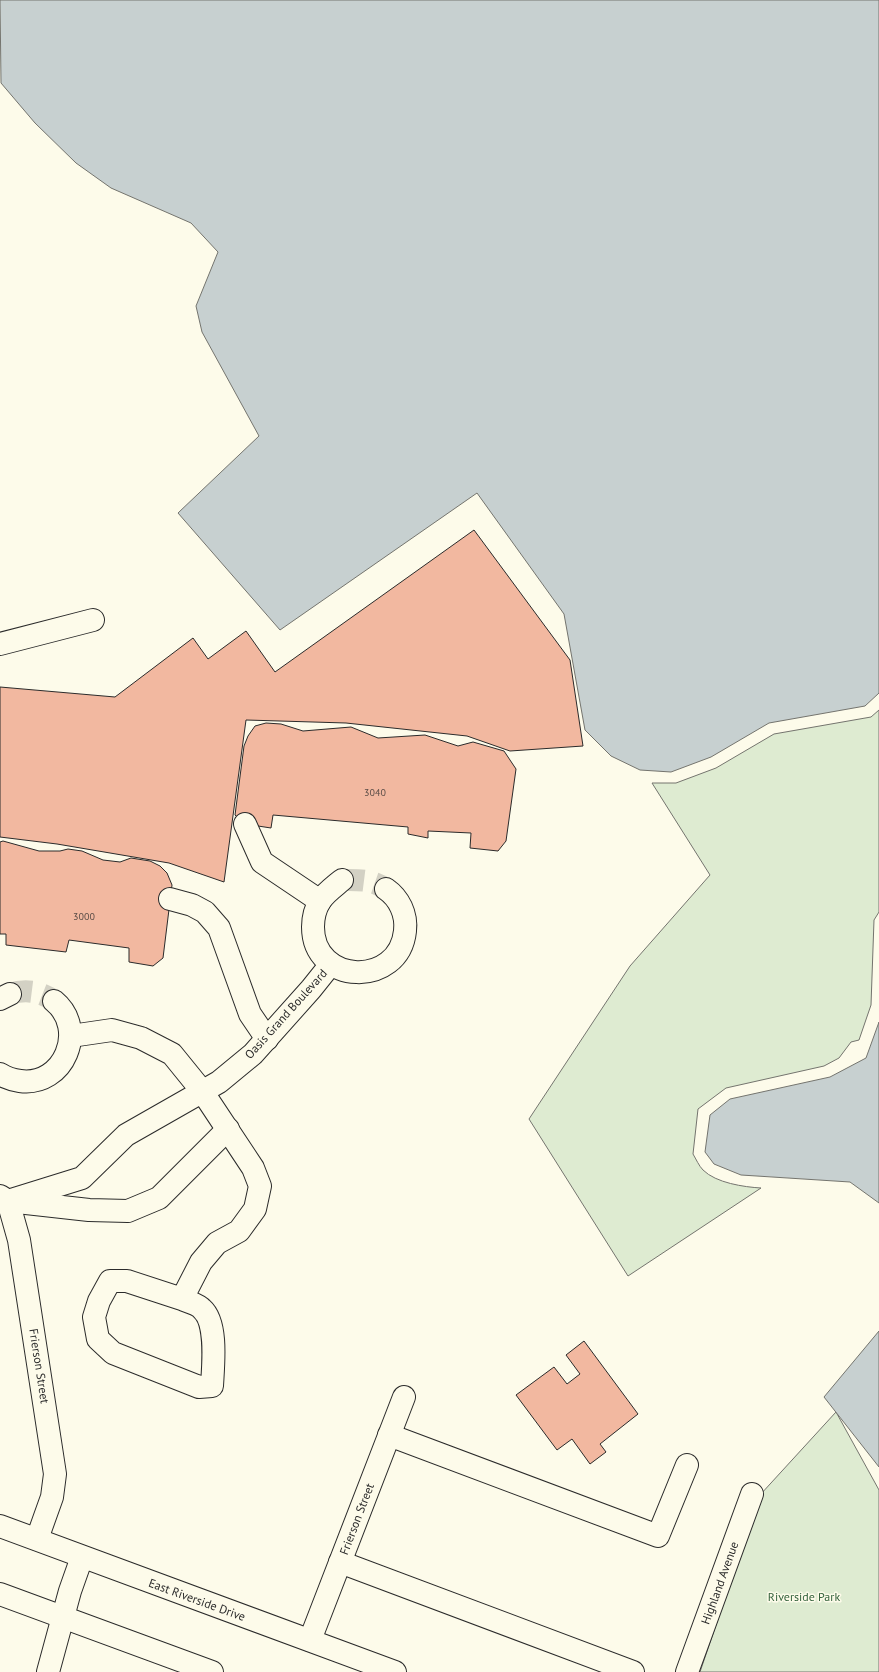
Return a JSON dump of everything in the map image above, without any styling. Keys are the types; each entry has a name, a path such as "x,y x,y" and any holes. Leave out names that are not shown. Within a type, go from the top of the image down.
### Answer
{"street":[{"path":"0,644 93,620"},
{"path":"245,824 262,862 320,901"},
{"name":"Oasis Grand Boulevard","path":"342,880 320,901 313,917 313,934 318,949 331,964 342,970 355,973 371,972 386,965 397,953 404,940 406,924 402,908 393,894 386,889"},
{"path":"170,899 192,905 205,912 219,928 250,1014 267,1039"},
{"name":"Oasis Grand Boulevard","path":"4,1199 82,1178 126,1134 218,1082 247,1059 267,1039 331,964"},
{"path":"0,1074 12,1080 28,1082 43,1079 56,1070 69,1051 71,1036 69,1020 60,1006 54,1001"},
{"path":"71,1036 112,1030 141,1038 172,1054 202,1091 253,1168 260,1186 255,1209 239,1231 217,1243 201,1262 182,1299"},
{"path":"4,1199 89,1210 128,1211 159,1198 228,1129"},
{"name":"Frierson Street","path":"4,1199 19,1240 56,1474 52,1497 37,1539"},
{"path":"110,1281 127,1281 182,1299 202,1308 209,1319 214,1340 212,1386 199,1387 113,1353 98,1338 94,1317 99,1301 110,1281"},
{"name":"Frierson Street","path":"310,1640 404,1397"},
{"path":"389,1435 658,1536 686,1465"},
{"name":"Highland Avenue","path":"687,1672 752,1494"},
{"name":"East Riverside Drive","path":"0,1526 310,1640 357,1666 395,1672"},
{"path":"48,1672 70,1591 82,1557"},
{"path":"340,1562 633,1672"},
{"path":"0,1594 212,1672"}],"green space":[{"path":"879,710 879,912 874,920 871,1005 859,1040 851,1042 839,1058 824,1066 726,1088 698,1109 693,1154 702,1168 715,1178 723,1181 747,1187 761,1188 628,1276 529,1119 630,966 710,875 652,783 676,783 716,768 774,734 871,717"},
{"name":"Riverside Park","path":"836,1412 879,1490 879,1672 700,1672 760,1495"}],"shaded area":[{"path":"0,0 879,0 879,693 865,706 769,723 711,757 671,772 640,770 611,756 585,730 564,614 477,493 280,630 178,513 259,436 202,332 196,306 218,252 191,223 111,188 76,163 35,123 1,83"},
{"path":"879,1022 879,1203 850,1182 741,1175 714,1164 705,1152 710,1115 730,1099 830,1077 866,1058"},
{"path":"879,1331 879,1467 824,1397"}],"building":[{"path":"474,530 570,660 583,746 510,751 467,736 346,723 246,720 224,882 169,863 57,844 0,837 0,687 115,697 193,638 208,659 246,631 275,672"},
{"path":"266,723 281,724 303,731 351,727 378,738 425,735 458,746 473,742 504,751 516,769 506,841 498,851 470,848 471,833 428,831 428,838 408,834 408,827 273,815 271,828 245,824 235,815 244,746 248,736 255,726"},
{"path":"3,841 39,851 60,851 68,849 82,851 103,860 120,862 131,858 150,861 160,866 167,873 172,885 163,958 153,966 129,962 129,948 69,940 66,952 6,945 6,934 0,934 0,842"},
{"path":"584,1341 638,1414 600,1444 606,1452 590,1464 572,1439 557,1450 516,1395 554,1367 567,1384 580,1374 566,1355"}],"tunnel":[{"path":"342,880 359,880 375,883 386,889"},
{"path":"10,994 27,991 44,995 54,1001"}]}
